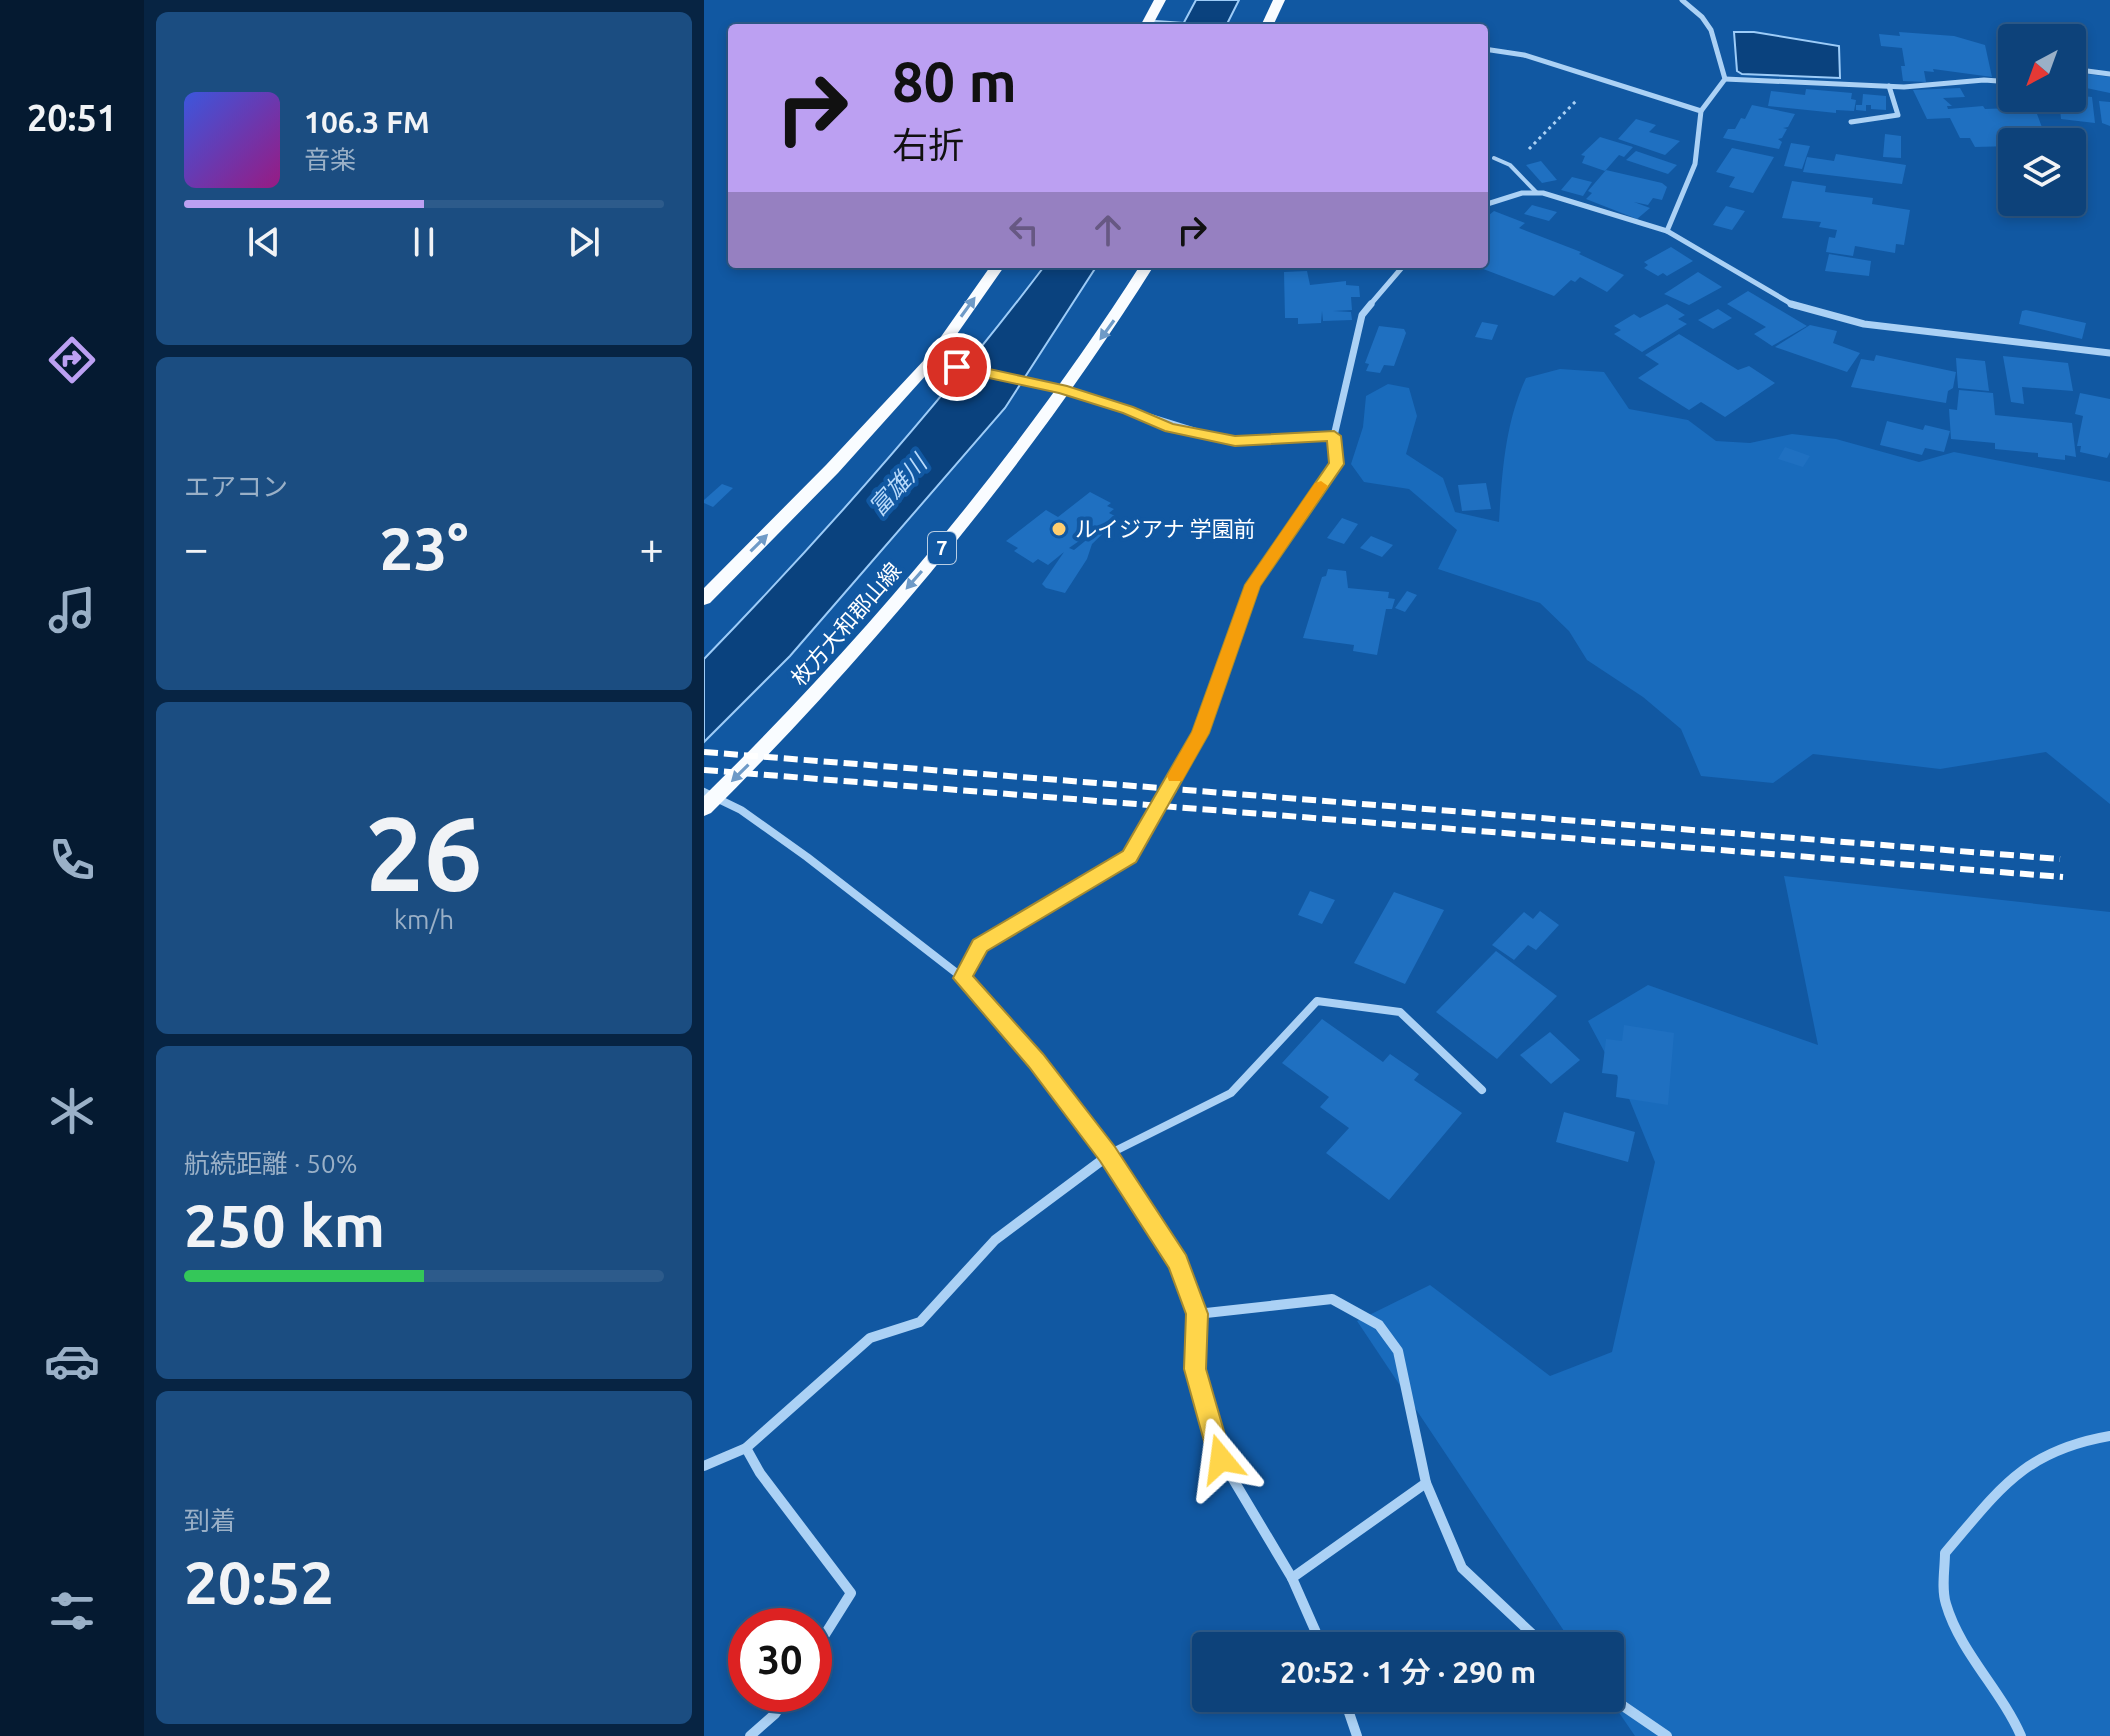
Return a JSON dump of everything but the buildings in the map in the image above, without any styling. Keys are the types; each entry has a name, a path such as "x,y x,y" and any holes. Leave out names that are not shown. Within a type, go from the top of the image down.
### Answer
{"main road":[{"path":"1148,24 1160,0"},
{"path":"1268,24 1279,0"},
{"path":"704,599 832,469 931,361 996,268"},
{"name":"枚方大和郡山線","path":"708,799 848,658 963,523 1112,323 1146,268"}],"street":[{"path":"1682,0 1689,9 1702,16 1710,30 1725,79"},
{"path":"1488,50 1524,55 1701,111"},
{"path":"2086,71 2110,74"},
{"path":"1725,79 1889,86 1998,81"},
{"path":"1667,231 1695,164 1701,111 1725,79"},
{"path":"1851,122 1898,115 1889,86"},
{"path":"1488,204 1522,193 1537,193 1667,231 1799,308 1824,315 1864,324 2110,353"},
{"path":"963,978 980,946 1130,857 1200,733 1253,585 1336,464 1334,436 1362,315 1401,268"},
{"path":"931,361 1062,389 1128,410 1170,428 1235,441 1334,436"},
{"path":"708,799 741,810 963,978 1036,1061 1108,1154 1178,1263 1197,1314 1195,1369 1221,1459 1292,1578 1316,1632"},
{"path":"704,1466 746,1448 870,1338 920,1322 995,1240 1108,1154 1231,1093 1317,1001 1400,1012 1482,1090"},
{"path":"1197,1314 1332,1299 1379,1325 1398,1351 1426,1483 1462,1568 1530,1632"},
{"path":"2021,1736 1996,1688 1968,1649 1945,1602 1945,1553 1991,1500 2037,1458 2084,1440 2110,1436"},
{"path":"746,1448 760,1473 851,1593 832,1623"},
{"path":"1292,1578 1426,1483"},
{"path":"1624,1707 1667,1736"},
{"path":"750,1736 776,1712"},
{"path":"1349,1712 1357,1736"}],"lane":[{"path":"1494,158 1510,165 1537,193"}],"path":[{"path":"1510,165 1518,161 1598,80"}],"shaded area":[{"path":"1560,369 1604,372 1629,409 1688,420 1716,441 1750,443 1792,434 1836,439 1919,462 1954,452 2110,482 2110,804 2046,752 1940,769 1813,754 1773,783 1701,776 1681,729 1643,697 1587,660 1569,631 1540,603 1438,569 1457,530 1409,489 1364,482 1351,464 1363,427 1366,396 1388,384 1409,388 1417,416 1406,454 1443,478 1455,512 1499,522 1506,448 1519,395 1526,378"},
{"path":"1784,876 2110,912 2110,1736 1635,1736 1619,1712 1624,1712 1624,1632 1565,1632 1357,1321 1430,1285 1550,1376 1612,1352 1655,1162 1628,1096 1588,1021 1648,985 1818,1045"}],"water":[{"path":"1196,0 1239,0 1227,24 1183,24"},
{"path":"1734,32 1754,32 1839,46 1840,78 1742,74 1737,71"},
{"name":"富雄川","path":"1043,268 1095,268 1005,408 790,656 704,742 704,659 881,467"}],"railway":[{"path":"704,752 2060,859"},
{"path":"704,770 2063,877"}],"slow traffic":[{"path":"1175,776 1200,733 1230,657 1253,585 1321,486"}],"place":[{"name":"ルイジアナ 学園前","path":"1059,529"}],"route":[{"path":"957,367 1062,389 1128,410 1170,428 1235,441 1268,442 1334,436 1336,464 1253,585 1230,657 1200,733 1130,857 980,946 963,978 1036,1061 1108,1154 1178,1263 1197,1314 1195,1369 1221,1459"}]}
